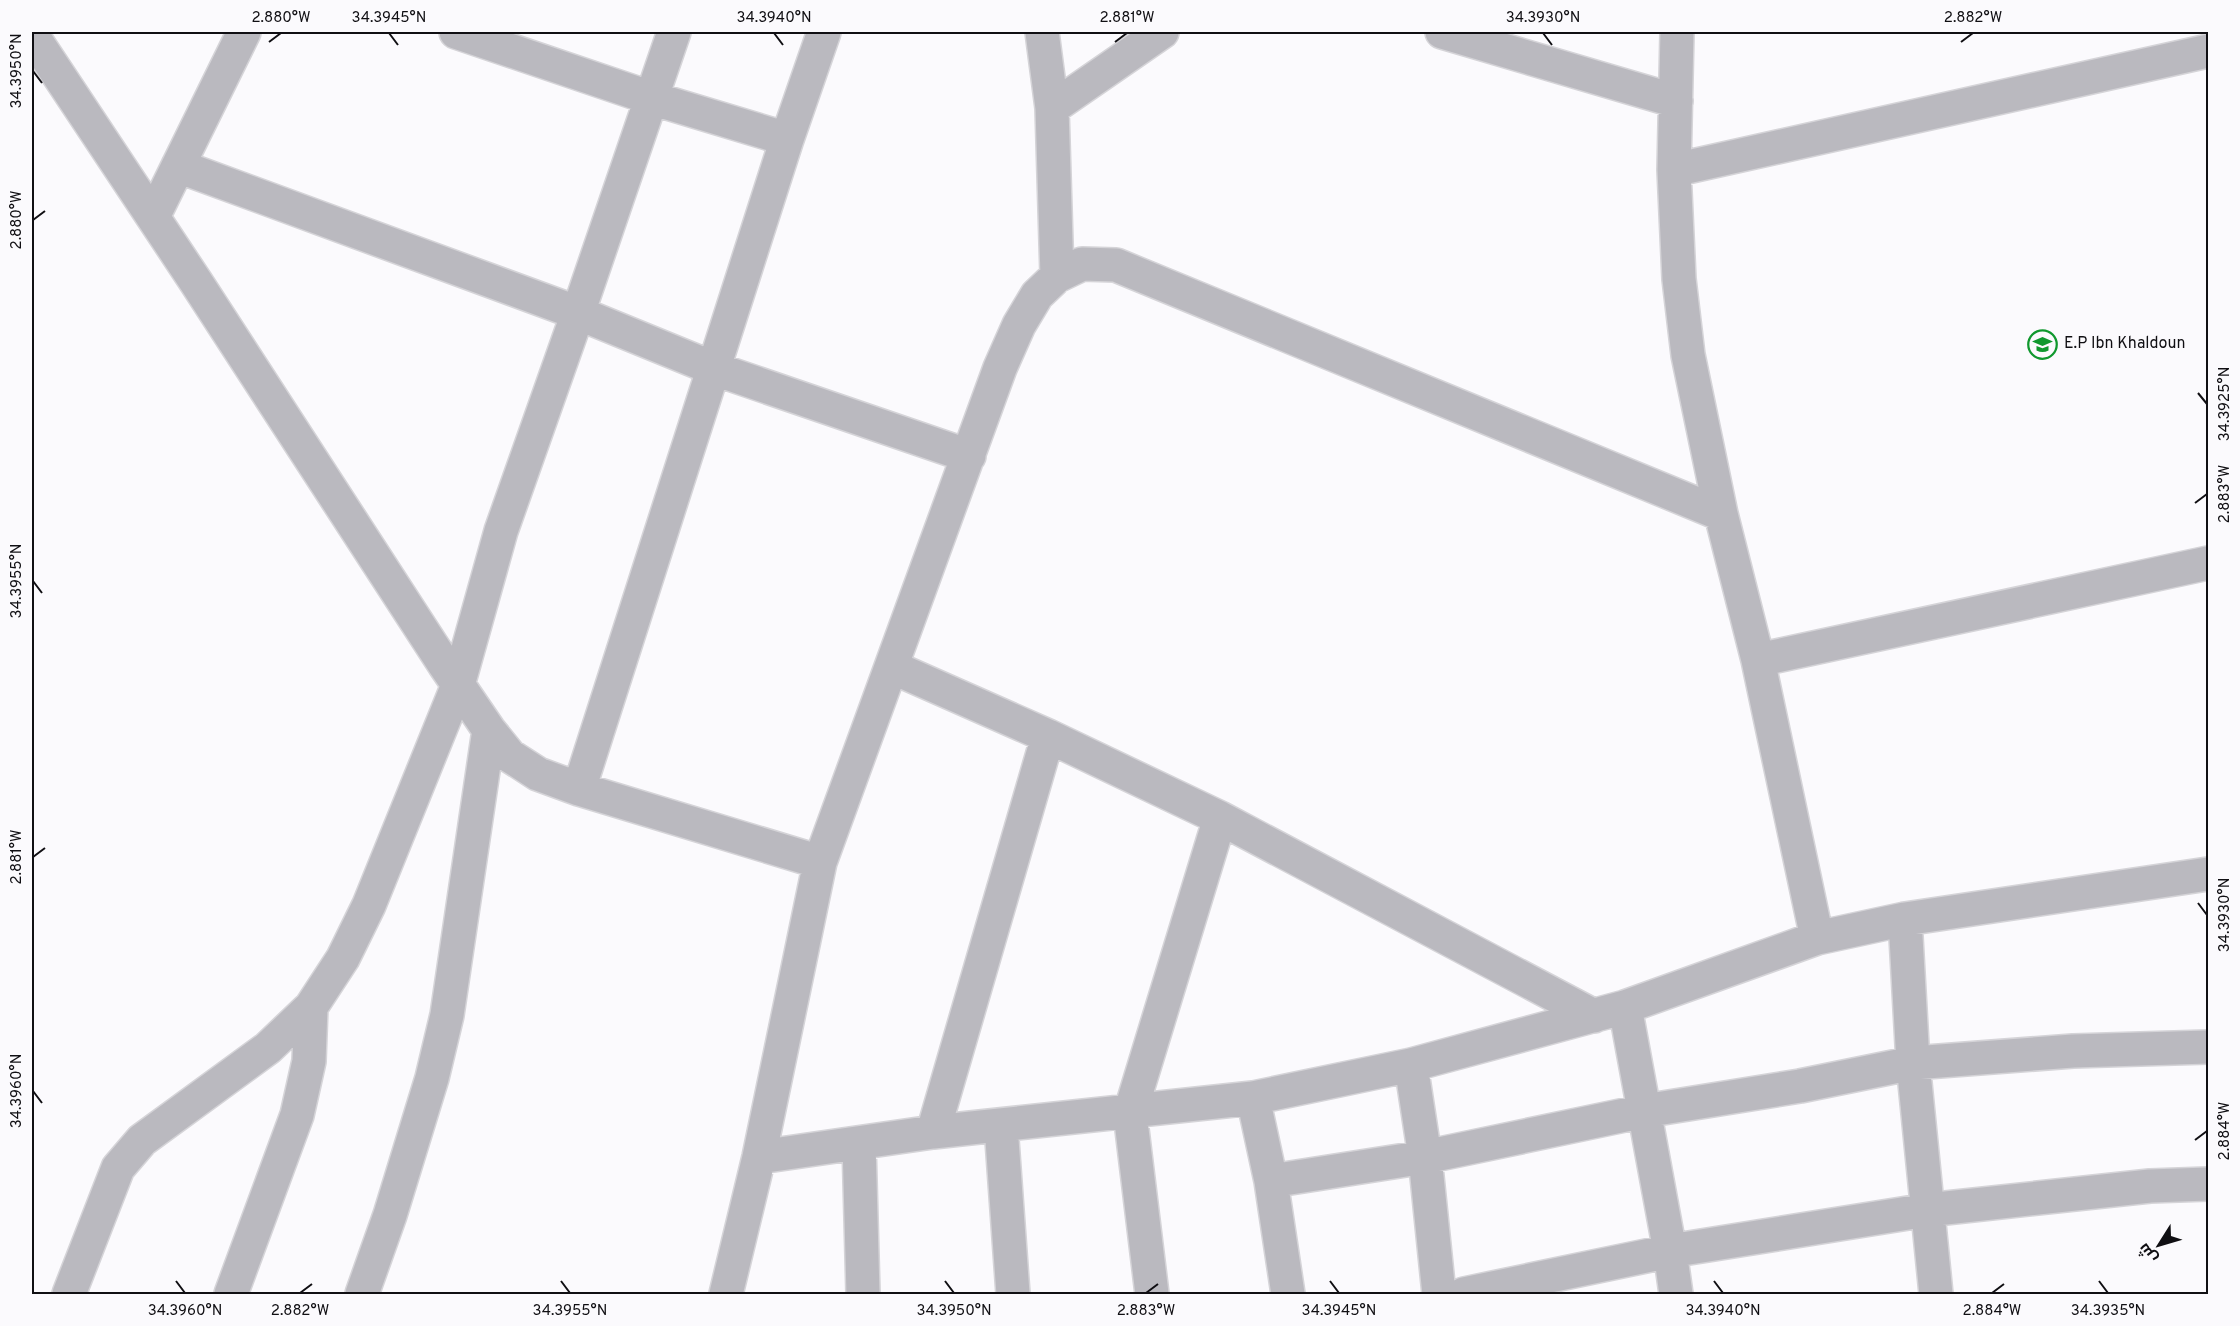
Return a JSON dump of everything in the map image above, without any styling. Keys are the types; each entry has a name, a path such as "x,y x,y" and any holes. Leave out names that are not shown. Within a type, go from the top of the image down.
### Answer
{"street":[{"path":"153,217 244,32"},
{"path":"456,32 651,98 787,139"},
{"path":"69,1294 118,1168 142,1140 268,1048 311,1007 343,958 369,905 458,685 501,531 674,32"},
{"path":"579,789 787,139 824,32"},
{"path":"1042,32 1052,108 1057,276"},
{"path":"1052,108 1162,32"},
{"path":"1443,32 1676,101"},
{"path":"1677,32 1674,170 1678,279 1688,355 1721,514 1758,660 1817,938"},
{"path":"32,35 458,685 510,756 538,774 579,789 820,862"},
{"path":"1674,170 2208,51"},
{"path":"178,166 578,313 715,369 969,456"},
{"path":"726,1294 759,1157 820,862 1000,368 1019,325 1037,295 1057,276 1082,264 1116,265 1721,514"},
{"path":"1758,660 2208,563"},
{"path":"892,667 1048,736 1220,818 1609,1011 1644,1111 1676,1294"},
{"path":"362,1294 390,1215 432,1078 447,1015 489,730"},
{"path":"933,1132 1048,736"},
{"path":"1152,1294 1130,1113 1220,818"},
{"path":"759,1157 933,1132 1130,1113 1253,1098 1411,1065 1609,1011 1817,938 1905,919 2208,874"},
{"path":"1905,919 1913,1063 1936,1294"},
{"path":"231,1294 297,1115 309,1061 311,1007"},
{"path":"1271,1181 1425,1157 1644,1111 1800,1086 1913,1063 2073,1051 2208,1047"},
{"path":"1411,1065 1425,1157 1439,1294"},
{"path":"1253,1098 1271,1181 1288,1294"},
{"path":"1001,1126 1013,1294"},
{"path":"859,1143 863,1294"},
{"path":"1464,1294 1670,1251 1927,1210 2150,1186 2208,1184"}],"place":[{"name":"E.P Ibn Khaldoun","path":"2043,344"}]}
